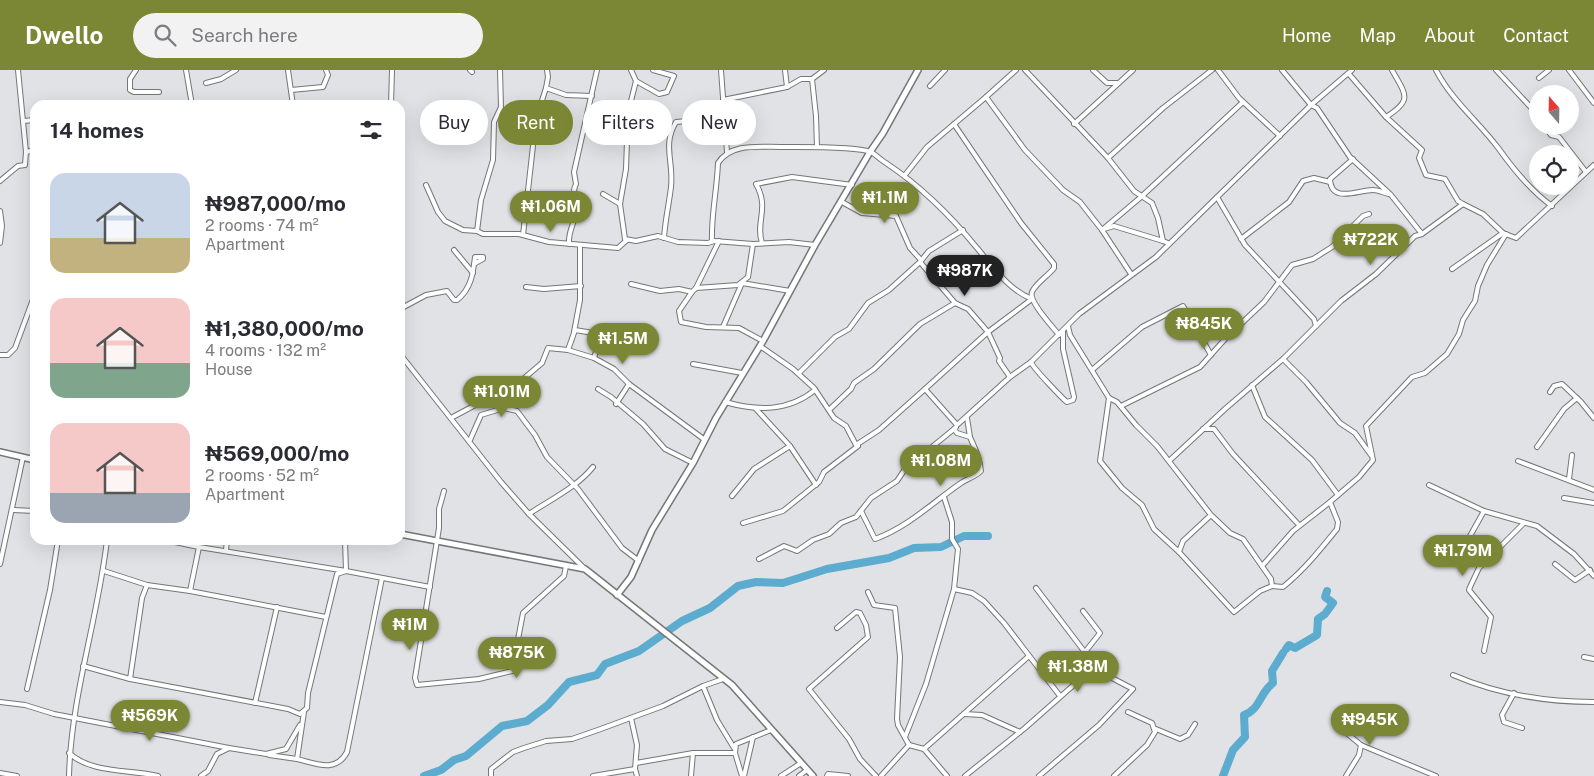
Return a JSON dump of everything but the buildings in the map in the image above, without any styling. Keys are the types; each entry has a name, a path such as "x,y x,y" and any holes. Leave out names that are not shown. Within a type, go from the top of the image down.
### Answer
{"street":[{"path":"0,181 18,166 25,165 26,152 18,70"},
{"path":"130,70 130,90 134,92 159,92"},
{"path":"130,79 136,70"},
{"path":"186,70 191,100"},
{"path":"206,83 222,79 236,70"},
{"path":"288,70 292,100"},
{"path":"291,90 323,88 328,75 326,70"},
{"path":"391,100 392,70"},
{"path":"477,231 481,200 493,160 494,122 501,107 500,70"},
{"path":"523,235 536,118 546,88 547,70"},
{"path":"569,244 569,235 575,215 574,188 576,184 574,172 597,70"},
{"path":"632,70 636,81 628,113 626,169 620,204 623,236 627,240 636,241 653,236 678,242 719,241 753,244 789,242 815,245"},
{"path":"653,70 674,76"},
{"path":"636,81 659,94 667,92 674,76 674,70"},
{"path":"720,70 720,87 723,100 787,87 801,80 812,79 824,70"},
{"path":"785,70 787,87"},
{"path":"616,595 629,581 652,530 692,463 725,402 761,344 815,245 883,133 918,70"},
{"path":"930,86 945,70"},
{"path":"905,175 927,148 1016,70"},
{"path":"1025,70 1108,158 1134,191 1152,203 1163,241"},
{"path":"1093,70 1107,83 1119,82"},
{"path":"1074,124 1133,70"},
{"path":"1108,158 1163,108 1212,70"},
{"path":"1218,70 1243,102 1280,136"},
{"path":"1282,70 1311,105 1317,108 1331,131 1353,159 1390,195 1422,234"},
{"path":"1386,117 1402,107 1405,101 1404,92 1392,70"},
{"path":"1436,70 1444,86 1521,178 1552,206"},
{"path":"1496,70 1529,105"},
{"path":"1539,78 1549,70"},
{"path":"1569,70 1594,103"},
{"path":"758,559 784,546 797,551 813,540 829,534 841,524 856,517 871,498 897,480 904,469 967,418 1010,378 1031,362 1068,326 1131,274 1156,257 1168,243 1311,105 1350,72 1386,117 1422,150 1419,158 1426,175 1446,180 1458,201 1483,214 1504,233 1516,238 1594,165"},
{"path":"812,79 817,147"},
{"path":"546,88 566,95 592,96"},
{"path":"986,97 1024,150 1063,190 1080,202 1102,230 1131,274"},
{"path":"1102,230 1141,197 1243,102"},
{"path":"23,121 30,120"},
{"path":"664,238 671,187 668,140 676,122 682,121"},
{"path":"743,523 783,511 816,485 824,472 925,390 988,332 1032,299 1033,290 1051,272 1054,264 1022,223 954,124"},
{"path":"1554,135 1559,137 1586,172"},
{"path":"726,145 727,152"},
{"path":"712,242 712,213 718,182 718,163 727,152 736,148 817,147 870,152 905,175 928,194 963,230 1012,288 1032,299 1059,335"},
{"path":"26,152 30,151"},
{"path":"1330,182 1353,159"},
{"path":"0,176 6,176"},
{"path":"762,243 761,214 763,200 756,184 792,177 852,185"},
{"path":"1241,239 1289,202 1297,186 1303,181 1314,178 1330,182 1338,194 1350,195 1373,190 1390,195"},
{"path":"426,186 438,212 445,221 462,230 477,231 483,234 523,235 549,242 618,248 627,240"},
{"path":"603,194 620,204"},
{"path":"1217,197 1241,239 1314,319 1316,326"},
{"path":"842,202 862,212 896,216 910,248 920,261 955,303 968,309 988,332 1000,358 998,361 1010,378"},
{"path":"1169,460 1252,385 1283,360 1316,326 1415,236 1422,234 1463,204"},
{"path":"0,211 2,226 0,243"},
{"path":"1121,406 1200,367 1226,338 1264,302 1292,265 1313,259 1325,252 1344,237 1363,216 1369,214"},
{"path":"1102,230 1114,226 1168,243"},
{"path":"799,373 835,337 849,329 868,303 889,290 929,251 963,230"},
{"path":"1452,269 1504,233"},
{"path":"1262,566 1272,552 1299,525 1330,502 1369,466 1372,456 1366,426 1412,377 1425,373 1447,354 1459,334 1463,320 1476,301 1478,286 1504,233"},
{"path":"719,241 696,288 679,311 681,322 706,327 739,328 799,373 815,390 840,424 846,426 852,439 858,446"},
{"path":"723,328 742,283 748,277 753,244"},
{"path":"568,350 578,322 581,286 580,245"},
{"path":"454,250 473,273"},
{"path":"405,306 434,292 447,291 454,300 457,300 466,293 474,264"},
{"path":"696,288 742,283 790,290"},
{"path":"631,284 660,291 679,289 692,292"},
{"path":"526,286 544,289 581,286"},
{"path":"829,410 854,383 874,369 920,324 955,303"},
{"path":"1092,370 1142,327 1183,306 1211,355"},
{"path":"0,355 8,355 15,348 30,308"},
{"path":"1314,319 1324,319"},
{"path":"1068,326 1070,334 1109,398 1121,406 1169,460 1211,515 1230,533 1244,539 1271,579 1272,586"},
{"path":"574,332 581,330 597,335 599,342 594,358"},
{"path":"1031,362 1034,369 1053,386 1062,399 1067,402 1073,400 1074,397 1063,349 1063,332"},
{"path":"451,418 522,380 542,363 548,348 568,350 594,358 614,369 629,384 705,440"},
{"path":"405,360 470,440 501,482 529,514 616,595 732,685 813,776"},
{"path":"1283,360 1306,382 1340,423 1355,433 1372,456"},
{"path":"693,364 742,373"},
{"path":"616,404 629,384"},
{"path":"1550,392 1554,386 1562,384 1594,418"},
{"path":"1252,385 1265,417 1312,460 1338,495"},
{"path":"598,389 611,397 616,404 643,424 665,449 692,463"},
{"path":"725,402 756,409 784,406 808,396 815,390"},
{"path":"925,390 964,437 970,437"},
{"path":"1109,398 1100,461 1122,488 1142,506 1154,529 1179,552 1234,612 1260,591 1272,586 1283,588 1305,568 1337,529 1338,522 1330,502"},
{"path":"1537,447 1564,408 1577,398"},
{"path":"470,440 480,415 504,408 513,409 535,435 547,457 578,489 622,548 639,561"},
{"path":"756,409 790,446 816,485"},
{"path":"861,511 875,539 908,523 981,471 970,437 967,418"},
{"path":"1214,420 1214,430 1233,454 1299,525"},
{"path":"1203,429 1214,430"},
{"path":"732,496 754,469 790,446"},
{"path":"0,452 30,459"},
{"path":"1570,479 1572,455"},
{"path":"0,564 23,457"},
{"path":"1518,460 1548,474 1570,479 1594,490"},
{"path":"529,514 559,494 574,487 593,467"},
{"path":"1429,485 1484,511 1523,524 1537,526 1590,570 1594,576"},
{"path":"444,491 439,509 430,587 415,678 417,685 479,679 512,671 523,613 564,576 566,566"},
{"path":"905,737 926,684 954,589 958,556 956,544 952,539 952,522 944,498"},
{"path":"1564,498 1594,503"},
{"path":"12,510 30,511"},
{"path":"1484,511 1470,536 1495,552"},
{"path":"1179,552 1183,540 1211,515"},
{"path":"1484,651 1492,618 1469,590 1479,568 1523,524"},
{"path":"405,535 585,568"},
{"path":"26,689 50,590 57,545"},
{"path":"69,776 74,718 83,666 104,571 107,545"},
{"path":"189,545 430,587"},
{"path":"226,545 226,550"},
{"path":"345,545 346,571"},
{"path":"190,591 199,547"},
{"path":"1554,564 1575,580 1590,570"},
{"path":"104,571 147,585 190,591 326,617"},
{"path":"297,759 301,723 335,578 337,574 346,571"},
{"path":"0,702 25,705 74,718 330,766 342,761 347,752 382,578"},
{"path":"130,679 142,598 147,585"},
{"path":"1036,588 1085,652 1092,663 1092,668"},
{"path":"954,589 972,594 984,601 1060,696"},
{"path":"868,592 874,605 895,608 900,657 897,720 909,745"},
{"path":"255,703 278,607"},
{"path":"1083,611 1100,633 1085,652"},
{"path":"837,628 856,612 860,613 866,625 868,637 809,688 849,739 860,759 876,776"},
{"path":"924,748 1028,656"},
{"path":"1584,657 1594,659"},
{"path":"83,666 130,679 288,709 300,714 304,712"},
{"path":"965,776 1020,732 1092,668"},
{"path":"1039,776 1099,725 1133,689 1092,668"},
{"path":"1453,675 1484,689 1539,698 1594,702"},
{"path":"491,776 491,768 518,750 546,741 572,739 664,706 703,686 723,679"},
{"path":"703,686 717,720 734,751 743,776"},
{"path":"1514,693 1502,715 1502,719 1504,722 1522,728"},
{"path":"1128,712 1152,723 1156,729 1180,739 1188,735 1195,724"},
{"path":"964,714 982,716 1020,732"},
{"path":"631,718 637,745 636,776"},
{"path":"266,754 286,748 301,723"},
{"path":"1338,726 1360,745 1436,776"},
{"path":"1114,776 1147,745 1156,729"},
{"path":"734,751 739,742 772,730"},
{"path":"743,776 753,737"},
{"path":"909,745 924,748 946,776"},
{"path":"881,776 909,745"},
{"path":"1346,776 1359,755 1360,745"},
{"path":"201,776 208,771 217,754 229,748"},
{"path":"636,763 692,753 734,751"},
{"path":"70,753 78,761 109,769 158,776"},
{"path":"691,776 692,753"},
{"path":"781,776 801,763"},
{"path":"593,776 635,770"},
{"path":"799,776 808,770"},
{"path":"0,773 17,776"},
{"path":"827,776 848,776"}],"waterway":[{"path":"424,776 441,770 454,760 466,756 502,726 527,721 548,705 569,682 597,675 605,664 639,651 682,621 710,608 738,586 756,582 783,583 827,569 889,558 914,548 941,547 964,536 988,536"},
{"path":"1286,649 1289,645 1295,648 1317,635 1318,619 1325,614 1333,603 1325,597 1327,591"},
{"path":"1223,776 1233,750 1245,737 1244,715 1257,705 1265,691 1273,683 1272,671 1283,653"}]}
